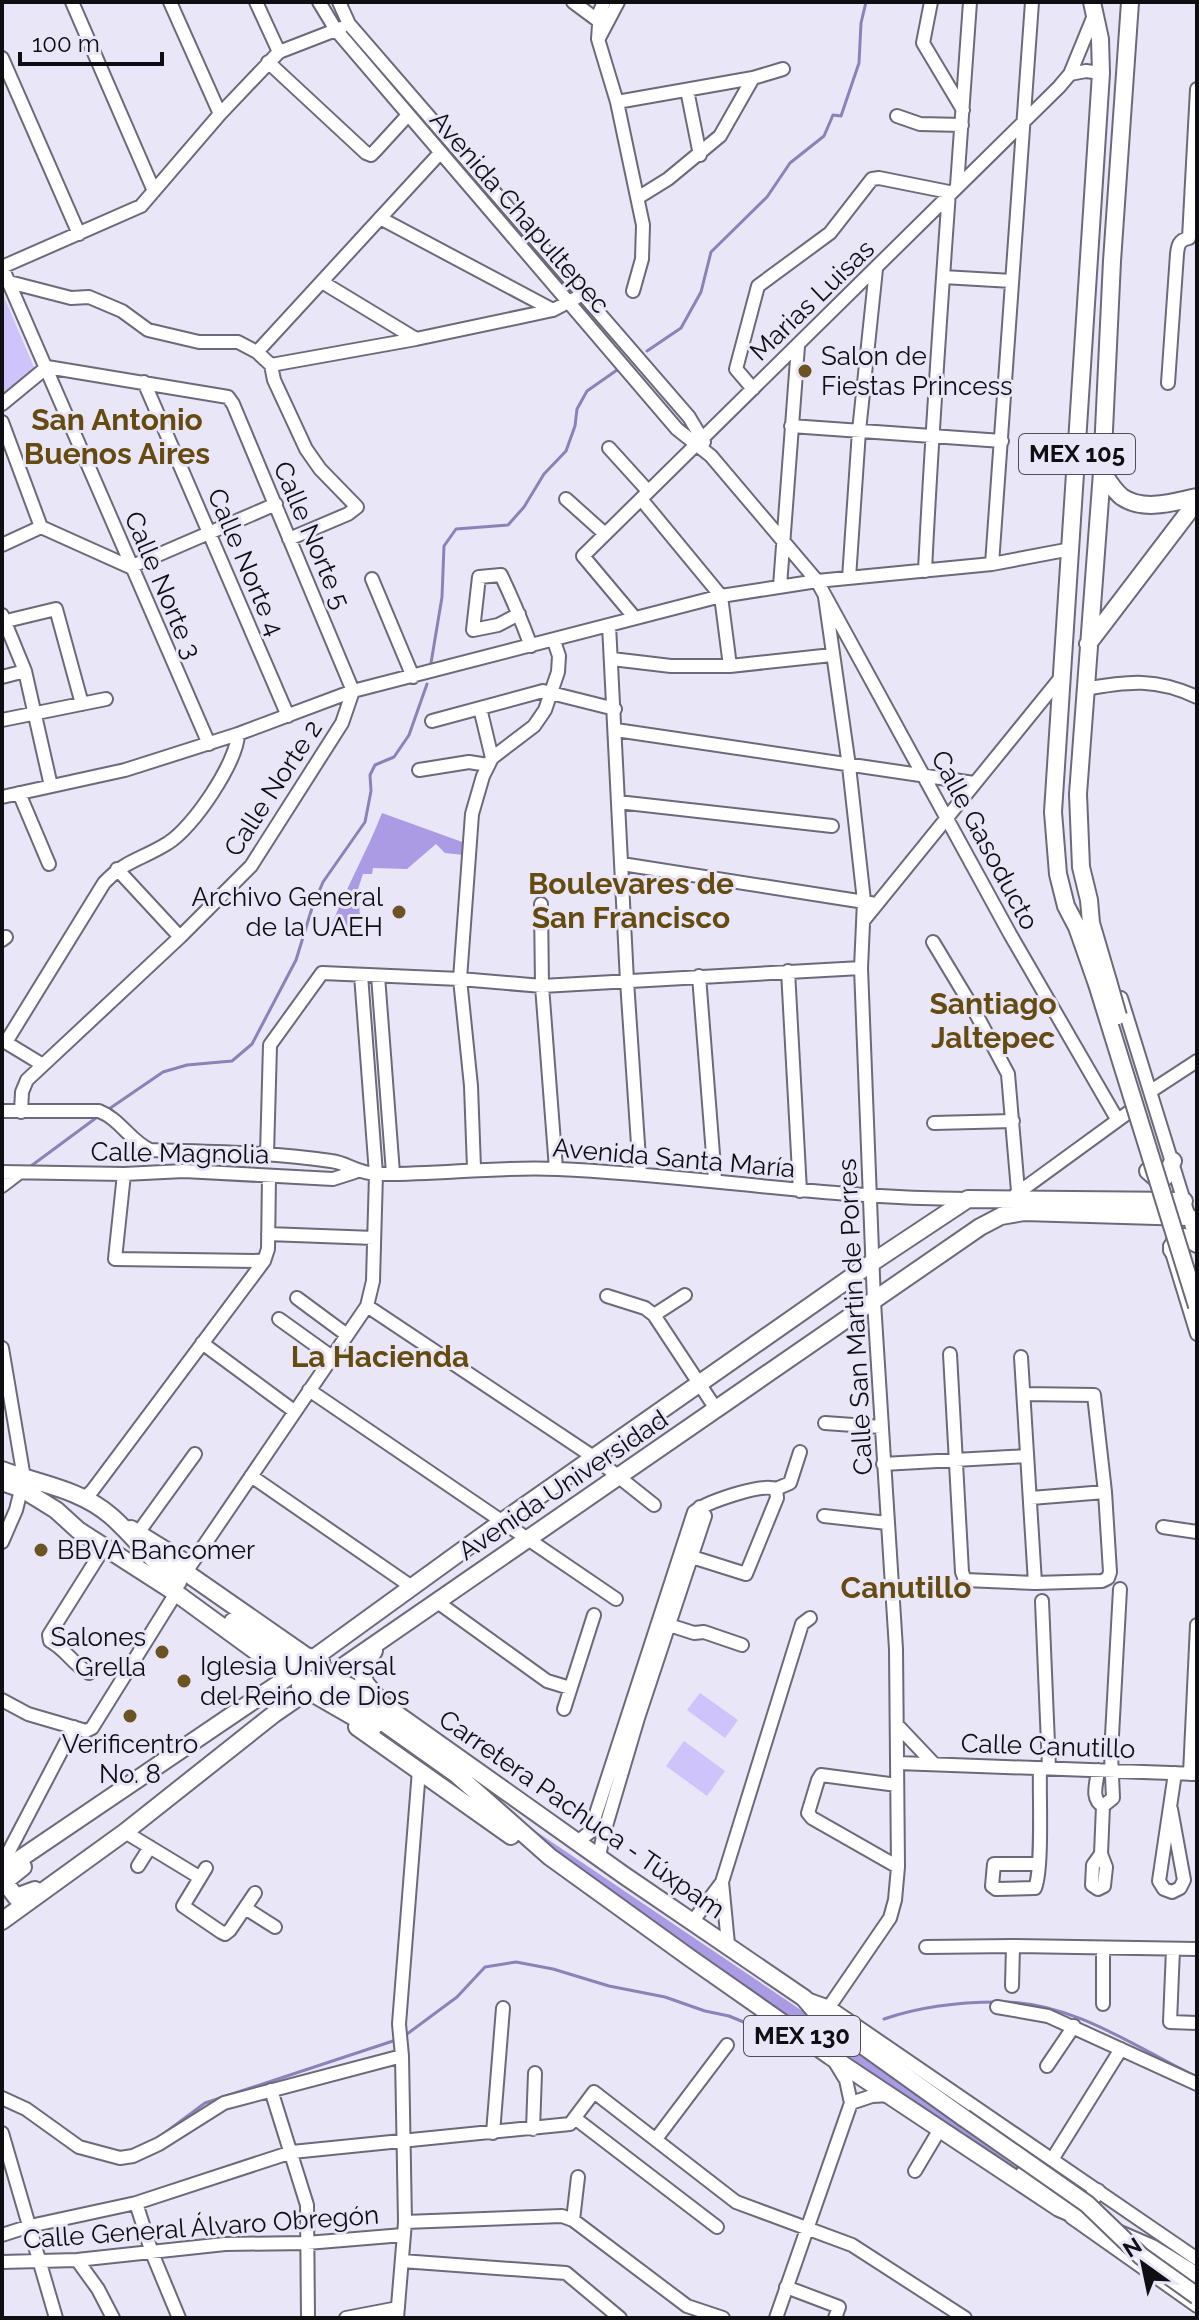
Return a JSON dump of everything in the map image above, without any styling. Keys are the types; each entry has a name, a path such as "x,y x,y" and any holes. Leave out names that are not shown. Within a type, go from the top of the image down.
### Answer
{"main road":[{"name":"MEX 105","path":"1089,900 1081,867 1078,834 1087,645 1102,472 1112,261 1130,2"},
{"name":"MEX 105","path":"1066,906 1058,874 1053,812 1101,73 1094,6"},
{"path":"1102,472 1123,498 1157,506 1194,507"},
{"path":"1087,645 1194,507"},
{"path":"1089,900 1102,983 1197,1306"},
{"path":"1066,906 1102,983 1197,1274"},
{"path":"1147,1170 1156,1178 1165,1177 1173,1161"},
{"name":"Avenida Universidad","path":"337,1642 503,1521 968,1199 1016,1195 1192,1210"},
{"name":"Avenida Universidad","path":"349,1662 980,1227 1001,1216 1024,1212 1158,1208"},
{"path":"1171,1251 1175,1241 1184,1237 1197,1244"},
{"path":"665,1409 681,1432"},
{"name":"MEX 130","path":"2,1470 78,1530 176,1593 261,1655 286,1670 313,1672"},
{"name":"MEX 130","path":"2,1482 55,1485 110,1515 145,1553 184,1586 293,1662 313,1672"},
{"path":"56,1510 145,1553"},
{"path":"110,1515 190,1566 313,1672"},
{"path":"383,1705 366,1684 360,1670 388,1636"},
{"path":"2,1921 76,1870 244,1735 289,1705 337,1642"},
{"path":"337,1642 336,1653 349,1662"},
{"path":"261,1655 270,1674 270,1690"},
{"path":"5,1869 270,1690 313,1672 349,1662"},
{"name":"Carretera Pachuca - Túxpam","path":"313,1672 383,1705 625,1876 728,1944 804,1998 816,2012 1087,2204 1141,2256 1197,2296"},
{"name":"Carretera Pachuca - Túxpam","path":"313,1672 456,1774 550,1857 830,2056 1059,2208 1152,2248 1197,2276"},
{"path":"270,1690 283,1692 289,1705"},
{"path":"289,1705 334,1713 526,1846 550,1857"},
{"path":"477,1793 523,1817 582,1858 625,1876"},
{"path":"76,1870 21,1897 16,1897 7,1885 15,1872 74,1832 85,1816"},
{"path":"985,2158 1029,2176 1082,2204 1097,2192"}],"street":[{"path":"72,2 154,191"},
{"path":"170,2 220,114"},
{"path":"256,2 279,52"},
{"name":"Avenida Chapultepec","path":"319,2 336,30 677,429 698,441"},
{"name":"Avenida Chapultepec","path":"339,2 349,24 689,417 698,441"},
{"path":"573,2 602,24"},
{"path":"604,2 598,39 617,102 643,225 642,259 633,291"},
{"path":"602,24 618,2"},
{"path":"931,2 923,43 963,110"},
{"path":"925,571 943,277 962,125 970,2"},
{"path":"992,564 1032,2"},
{"name":"Marias Luisas","path":"635,618 583,556 876,269 953,189 1023,124 1070,74 1094,6"},
{"path":"2,267 141,206 220,114 279,52 349,24"},
{"path":"2,58 79,234"},
{"path":"268,62 371,155 408,115"},
{"path":"617,102 753,78 783,69"},
{"path":"1070,74 1086,71 1101,73"},
{"path":"639,197 700,155 720,136 753,78"},
{"path":"1168,383 1178,245 1183,239 1193,238 1197,89"},
{"path":"687,90 700,155"},
{"path":"897,116 920,124 962,125"},
{"path":"257,352 440,153"},
{"path":"753,389 736,369 758,286 830,233 872,179 953,189"},
{"path":"380,218 553,310"},
{"name":"Calle Norte 3","path":"2,267 209,744"},
{"path":"849,578 859,431 876,269"},
{"path":"943,277 1012,281"},
{"path":"9,282 71,298 89,297 122,311 148,330 199,342 238,342 257,352 271,365 274,380 306,449 320,469 357,507 348,514 289,539"},
{"path":"322,282 416,339"},
{"path":"271,365 553,310 582,295"},
{"path":"780,586 798,346"},
{"path":"2,404 47,367 144,382"},
{"name":"Calle Norte 5","path":"144,382 228,397 353,691"},
{"name":"Calle Norte 4","path":"144,382 288,716"},
{"path":"2,422 41,527 130,567 276,504"},
{"path":"791,426 1002,441"},
{"name":"Calle Gasoducto","path":"698,441 817,581 1117,1119"},
{"path":"609,448 721,596 730,666"},
{"path":"566,499 604,533"},
{"path":"2,545 41,527"},
{"path":"2,797 125,770 238,734 353,691 721,596 817,581 992,564 1071,549"},
{"path":"519,614 498,625 473,630 479,577 501,575 519,614 531,646"},
{"path":"372,579 413,677"},
{"name":"Calle San Martin de Porres","path":"825,597 870,903 864,920 861,968 874,1302 898,1726 898,1867 895,1900 890,1918 829,2007"},
{"path":"51,786 25,671 3,620 56,609 82,704"},
{"path":"609,625 640,1174"},
{"path":"419,770 490,761 534,726 553,692 559,656 554,641"},
{"path":"612,659 671,666 730,666 832,655"},
{"path":"2,677 25,671"},
{"path":"622,864 870,903 947,817 1062,676"},
{"path":"1085,689 1120,682 1155,682 1197,697"},
{"name":"Calle Norte 2","path":"21,1112 27,1080 251,866 342,723 353,691"},
{"path":"432,721 543,691 615,709"},
{"path":"2,720 106,699"},
{"path":"474,1168 471,1086 460,979 472,814 490,761 480,708"},
{"path":"616,730 974,783"},
{"path":"43,1065 4,1041 104,883 117,869 168,844 186,829 232,762 238,747 238,734"},
{"path":"19,793 49,864"},
{"path":"618,802 832,826"},
{"path":"117,869 180,937"},
{"name":"MEX 105","path":"1089,900 1173,1161 1192,1210 1197,1244"},
{"path":"541,904 542,986 556,1169"},
{"name":"MEX 105","path":"1066,906 1197,1334"},
{"path":"933,942 1008,1074 1016,1195"},
{"path":"267,1154 270,1045 322,973 542,986 861,968"},
{"path":"788,971 800,1191"},
{"path":"190,1566 367,1306 373,1281 376,1174 361,975"},
{"path":"378,976 393,1173"},
{"path":"699,976 715,1180"},
{"path":"1151,1091 1197,1061"},
{"path":"2,1111 104,1113 141,1146 150,1150 267,1154 336,1161 355,1172"},
{"path":"1016,1195 1129,1112"},
{"path":"934,1123 1013,1121"},
{"name":"Avenida Santa María","path":"355,1172 556,1169 715,1180 800,1191 968,1199"},
{"name":"Calle Magnolia","path":"2,1172 124,1174 184,1171 333,1179 355,1172"},
{"path":"2,1186 19,1173"},
{"path":"124,1174 115,1259 264,1261"},
{"path":"83,1499 264,1261 268,1249 269,1177"},
{"path":"268,1234 374,1238"},
{"path":"654,1315 685,1295"},
{"path":"607,1296 645,1308 654,1315 716,1409"},
{"path":"297,1298 347,1335"},
{"path":"367,1306 595,1458 654,1505"},
{"path":"279,1319 332,1357"},
{"path":"202,1343 294,1411"},
{"path":"2,1348 23,1484 2,1542"},
{"path":"950,1354 962,1572 965,1580 1035,1583 1102,1581 1108,1578 1110,1572 1094,1395 1024,1394"},
{"path":"1021,1357 1035,1583"},
{"path":"309,1390 616,1599"},
{"path":"825,1423 881,1427"},
{"path":"599,1857 632,1717 694,1512 700,1507 766,1486 776,1489 790,1483 800,1452"},
{"path":"138,1533 195,1454"},
{"path":"883,1464 1027,1456"},
{"path":"251,1476 412,1587"},
{"path":"692,1557 746,1574 777,1498 776,1489"},
{"path":"1031,1498 1105,1492"},
{"path":"577,1842 590,1832 669,1625 705,1516 700,1507"},
{"path":"824,1516 887,1523"},
{"path":"1163,1527 1197,1532"},
{"path":"89,1673 73,1664 66,1649 50,1641 49,1635 105,1546"},
{"path":"1101,1854 1103,1806 1094,1796 1105,1770 1120,1589"},
{"path":"2,1700 28,1714 86,1731 92,1728 176,1593"},
{"path":"436,1601 547,1681 570,1688"},
{"path":"1038,1864 1045,1768 1042,1601"},
{"path":"564,1709 594,1615"},
{"path":"693,1921 722,1882 802,1624 810,1618"},
{"path":"669,1625 694,1633 704,1632 742,1645"},
{"path":"1194,1774 1197,1625"},
{"path":"898,1726 934,1764"},
{"path":"5,1869 7,1855 74,1727"},
{"name":"Calle Canutillo","path":"898,1763 1194,1774"},
{"path":"346,2318 397,2313 404,2229 399,2024 419,1770"},
{"path":"1171,1809 1183,1884 1172,1892 1161,1886 1161,1864 1175,1773"},
{"path":"897,1785 821,1775 808,1813 898,1867"},
{"path":"125,1832 202,1872 183,1906 225,1934 255,1893"},
{"path":"138,1866 150,1847"},
{"path":"1161,1864 1182,1865"},
{"path":"722,1882 728,1944"},
{"path":"707,1902 725,1913"},
{"path":"245,1908 275,1927"},
{"path":"1012,1986 1013,1946"},
{"path":"926,1947 1197,1949"},
{"path":"1103,1948 1103,2004"},
{"path":"1173,1949 1170,2022 1197,2023"},
{"name":"Carretera Pachuca - Túxpam","path":"804,1998 829,2007 1197,2259"},
{"path":"997,2007 1048,2016 1074,2026 1197,2084"},
{"path":"493,2133 503,2008"},
{"path":"1047,2066 1074,2026"},
{"path":"656,2139 727,2045"},
{"path":"1053,2158 1121,2049"},
{"path":"2,2098 26,2109 79,2147 107,2156 133,2156 159,2144 224,2103 402,2052"},
{"path":"776,2318 851,2103 846,2080 830,2056"},
{"path":"533,2129 535,2073"},
{"path":"271,2090 307,2205 308,2318"},
{"path":"2,2235 136,2203 292,2152 533,2129 573,2122 594,2092 736,2202 852,2245 965,2318"},
{"path":"851,2103 872,2096 893,2096"},
{"path":"573,2122 717,2227"},
{"path":"915,2171 940,2129"},
{"path":"2,2133 56,2318"},
{"path":"578,2177 573,2220 685,2312 723,2318"},
{"path":"136,2203 152,2253 179,2318"},
{"name":"Carretera Pachuca - Túxpam","path":"1059,2208 1197,2306"},
{"name":"Calle General Álvaro Obregón","path":"2,2262 77,2260 225,2244 307,2243 404,2229 562,2216 573,2220"},
{"path":"77,2260 98,2289 113,2318"},
{"path":"402,2261 566,2273 620,2318"},
{"path":"786,2287 837,2312"}],"shaded area":[{"path":"2,292 36,372 2,396"},
{"path":"382,813 465,843 464,855 445,853 436,844 407,869 373,868 372,874 363,874 358,889 360,917 354,923 357,935 329,932 341,902"},
{"path":"700,1693 738,1720 725,1738 687,1710"},
{"path":"684,1741 725,1771 707,1796 666,1766"},
{"path":"522,1822 862,2051 901,2084 1026,2174 1000,2162 791,2021 520,1825"}],"waterway":[{"path":"647,351 681,328 701,292 711,252 767,197 790,163 824,136 833,115 841,116 859,63 861,23 866,2"},
{"path":"431,663 442,597 444,546 456,529 508,525 524,507 544,474 566,451 577,409 587,391 617,370"},
{"path":"106,1111 163,1072 187,1065 232,1061 252,1044 296,960 323,882 365,822 371,791 370,775 375,765 394,757 409,735 427,684"},
{"path":"31,1166 100,1115"},
{"path":"403,2037 457,1997 485,1967 516,1962 665,1997 729,2016 746,2023 785,2051 799,2054"},
{"path":"884,2019 940,2006 997,2002"},
{"path":"1005,2002 1031,2004 1080,2019 1197,2077"},
{"path":"166,2132 205,2103 396,2040"}],"place":[{"name":"Salon de Fiestas Princess","path":"805,371"},
{"name":"Archivo General de la UAEH","path":"399,912"},
{"name":"BBVA Bancomer","path":"41,1550"},
{"name":"Salones Grella","path":"162,1652"},
{"name":"Iglesia Universal del Reino de Dios","path":"184,1681"},
{"name":"Verificentro No. 8","path":"130,1716"}],"district":[{"name":"San Antonio Buenos Aires","path":"117,437"},
{"name":"Boulevares de San Francisco","path":"631,901"},
{"name":"Santiago Jaltepec","path":"993,1021"},
{"name":"La Hacienda","path":"380,1357"},
{"name":"Canutillo","path":"906,1588"}]}
